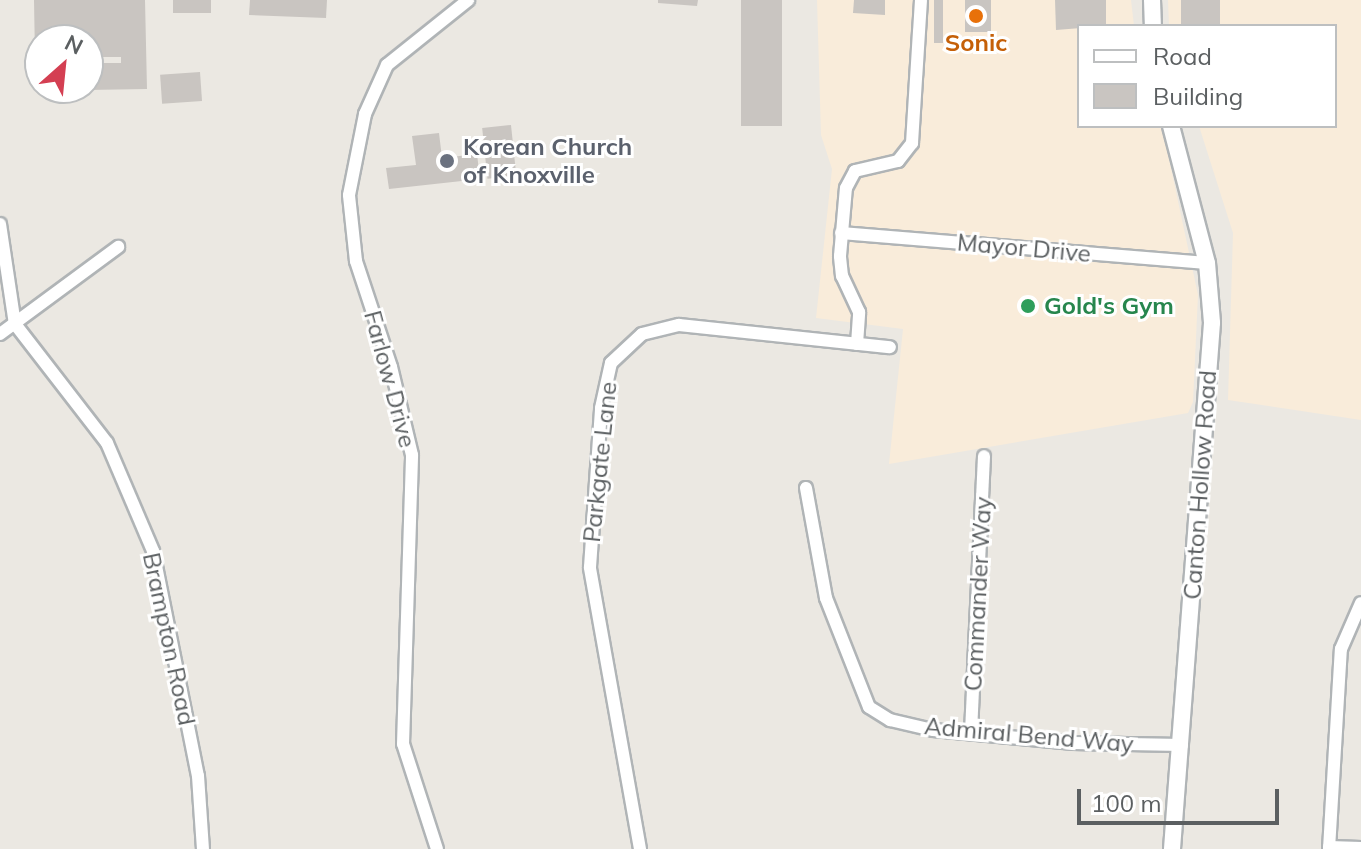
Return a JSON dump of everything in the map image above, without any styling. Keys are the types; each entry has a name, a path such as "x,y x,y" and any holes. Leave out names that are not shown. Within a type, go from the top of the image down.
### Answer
{"street":[{"name":"Farlow Drive","path":"437,849 403,744 412,455 391,367 356,261 349,195 365,114 387,65 468,0"},
{"path":"857,344 859,312 842,276 841,233 848,179 855,171 898,161 912,143 921,0"},
{"path":"1152,0 1153,24"},
{"name":"Canton Hollow Road","path":"1172,128 1207,263 1212,323 1172,849"},
{"path":"0,224 15,324"},
{"name":"Mayor Drive","path":"841,233 1207,263"},
{"path":"0,334 118,247"},
{"name":"Brampton Road","path":"15,324 107,443 153,551 198,776 203,849"},
{"name":"Parkgate Lane","path":"640,849 590,567 601,408 611,363 642,334 679,325 890,347"},
{"name":"Commander Way","path":"971,732 984,456"},
{"name":"Admiral Bend Way","path":"806,488 826,598 869,707 890,720 971,732 1073,743 1182,745"},
{"path":"1361,603 1341,649 1329,848 1361,848"}],"shaded area":[{"path":"817,0 1131,0 1134,24 1077,24 1077,128 1162,128 1198,295 1193,402 1188,413 889,464 903,329 816,318 832,169 821,135"},
{"path":"1168,0 1361,0 1361,420 1228,400 1233,233 1200,128 1337,128 1337,24 1169,24"}],"building":[{"path":"34,0 145,0 147,89 104,90 104,63 121,63 121,57 104,57 104,24 34,24"},
{"path":"173,0 211,0 211,13 173,13"},
{"path":"250,0 327,0 326,18 249,15"},
{"path":"658,0 698,0 697,6 658,3"},
{"path":"741,0 782,0 782,126 741,126"},
{"path":"854,0 885,0 885,15 853,13"},
{"path":"934,0 943,0 943,43 934,43"},
{"name":"Sonic","path":"965,0 991,0 991,32 965,32"},
{"path":"1055,0 1106,0 1106,24 1077,24 1077,28 1056,30"},
{"path":"1181,0 1220,0 1220,24 1181,24"},
{"path":"200,72 202,101 162,104 160,75"},
{"path":"511,125 516,176 487,179 482,128"},
{"name":"Korean Church of Knoxville","path":"439,133 442,158 477,154 480,179 389,189 386,168 416,165 412,136"}],"place":[{"name":"Sonic","path":"976,16"},
{"name":"Korean Church of Knoxville","path":"447,161"},
{"name":"Gold's Gym","path":"1028,306"}]}
